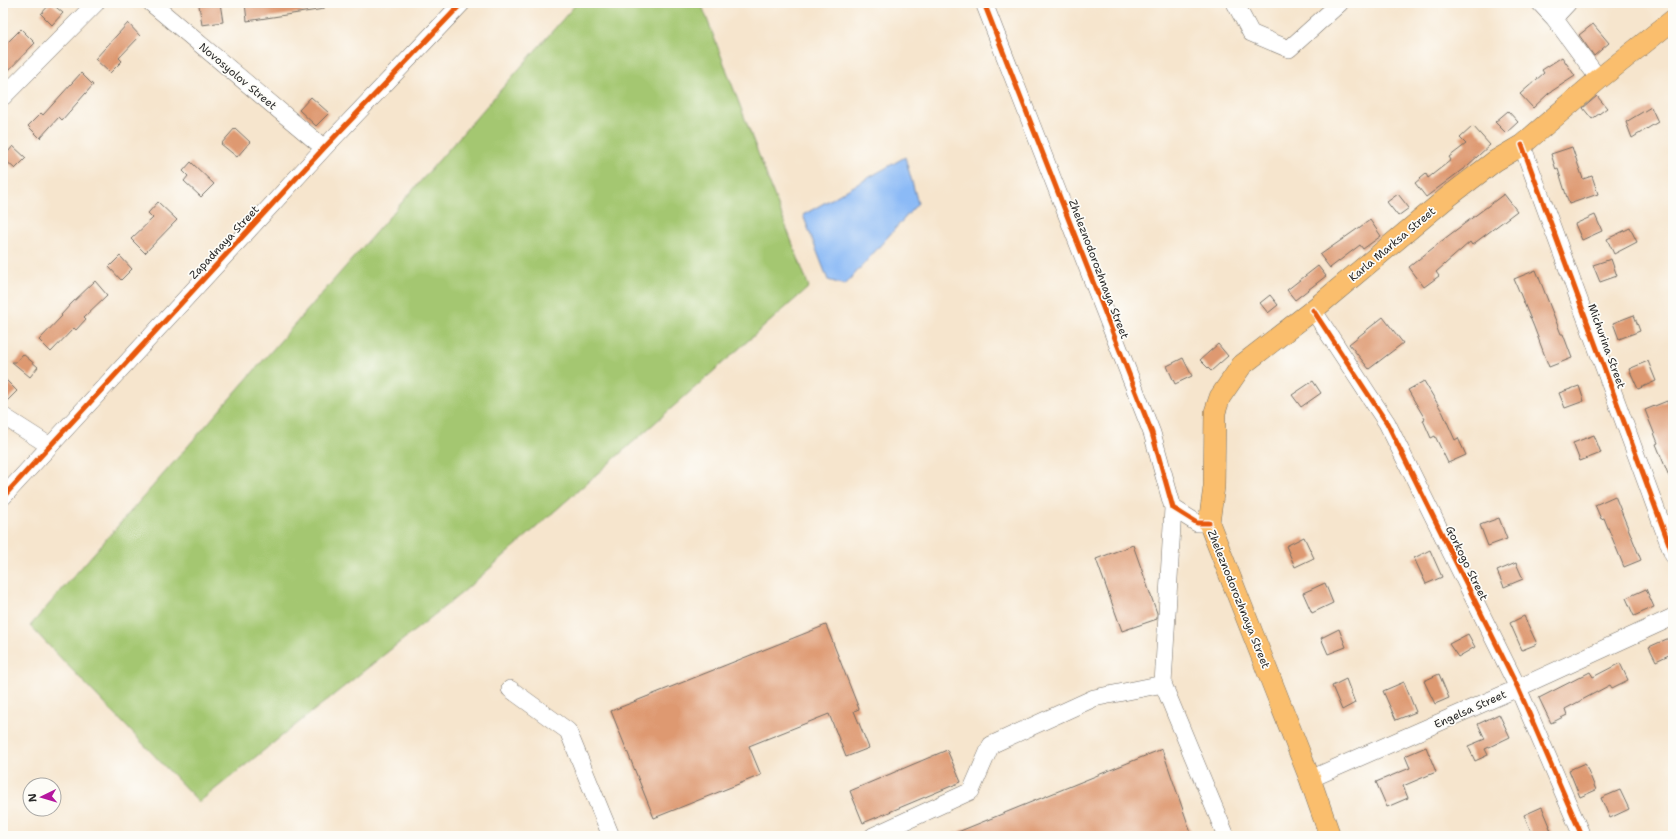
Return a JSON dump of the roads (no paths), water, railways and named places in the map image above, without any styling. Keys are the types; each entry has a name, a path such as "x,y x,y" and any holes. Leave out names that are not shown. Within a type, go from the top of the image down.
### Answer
{"main road":[{"name":"Karla Marksa Street","path":"1209,523 1214,488 1215,412 1220,397 1242,365 1313,310 1454,193 1495,161 1522,145 1599,79 1673,20"},
{"name":"Zheleznodorozhnaya Street","path":"1209,523 1310,779 1330,836"}],"street":[{"path":"3,97 96,3"},
{"name":"Novosyolov Street","path":"151,3 324,148"},
{"name":"Zapadnaya Street","path":"3,497 324,148 462,3"},
{"name":"Zheleznodorozhnaya Street","path":"984,3 1152,433 1173,508 1197,523 1209,523"},
{"path":"1235,3 1251,33 1289,49 1340,3"},
{"path":"1540,3 1554,18 1599,79"},
{"path":"1554,18 1568,3"},
{"name":"Michurina Street","path":"1522,145 1673,555"},
{"name":"Gorkogo Street","path":"1313,310 1387,423 1518,688 1582,836"},
{"path":"3,416 50,446"},
{"path":"1173,508 1163,684 1226,836"},
{"name":"Engelsa Street","path":"1310,779 1518,688 1673,617"},
{"path":"873,836 971,791 991,745 1094,698 1163,684"},
{"path":"510,689 568,731 610,836"}],"water":[{"path":"905,157 918,203 845,285 828,280 803,215"}]}
